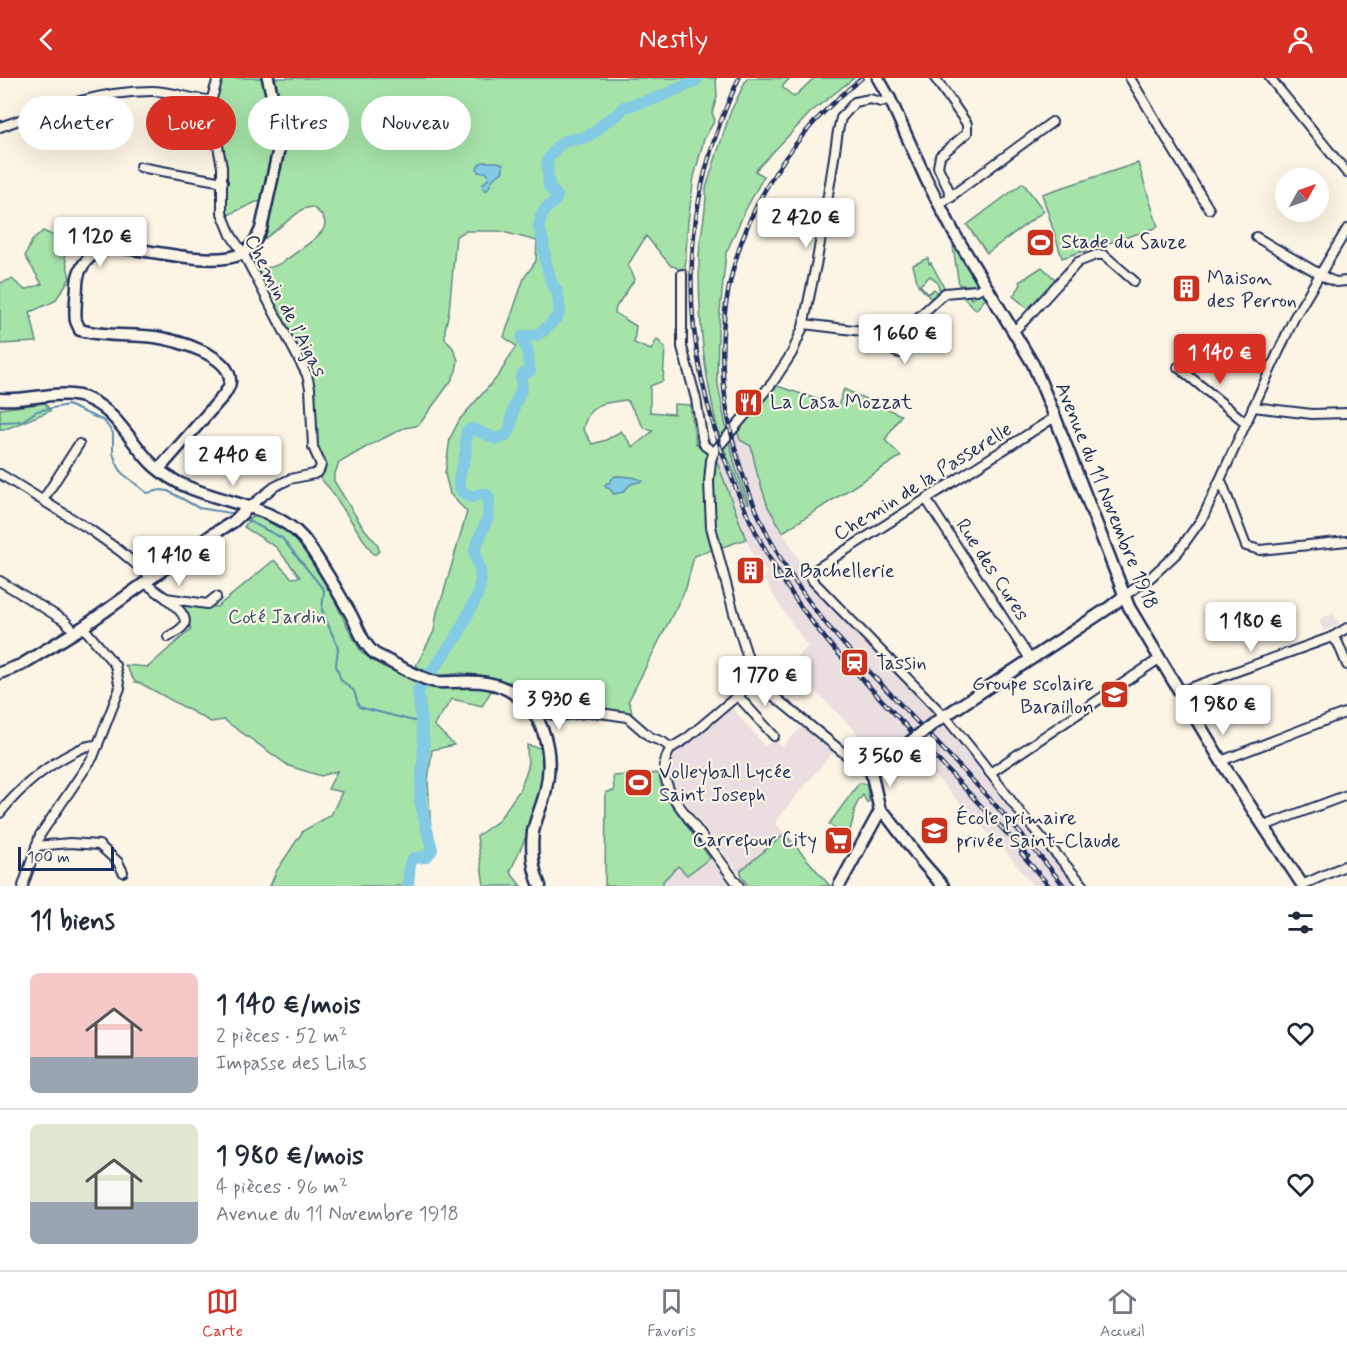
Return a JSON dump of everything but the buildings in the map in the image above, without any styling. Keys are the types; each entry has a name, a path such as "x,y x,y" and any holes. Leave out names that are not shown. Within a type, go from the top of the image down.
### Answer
{"main road":[{"path":"159,469 224,395 230,382 226,369 213,357 191,346 155,337 95,334 80,330 76,322 78,278 80,271 93,255 112,247 214,258 243,253 256,240 261,229 279,148 278,122 268,78"},
{"name":"Avenue du 11 Novembre 1918","path":"880,81 954,233 1033,364 1132,613 1221,761 1303,886"},
{"path":"0,399 73,394 91,400 112,415 151,463 178,483 243,513 279,520 291,527 314,553 350,612 362,639 375,654 432,681 476,681 495,684 509,690 524,702 536,716 545,732 549,752 546,790 533,834 534,865 540,886"},
{"path":"0,673 21,665 79,630 243,513"},
{"path":"839,886 880,811 871,771 939,719 1124,596"},
{"path":"880,811 887,816 943,886"}],"street":[{"name":"Chemin de l'Aigas","path":"212,96 218,78"},
{"path":"936,78 967,124 967,134 940,156 938,167 952,197"},
{"path":"1130,78 1209,209"},
{"path":"1270,78 1347,173"},
{"path":"870,99 880,81"},
{"path":"0,127 55,107 90,98 154,91 186,96"},
{"path":"871,771 861,767 755,681 711,527 709,482 714,452 773,382 792,353 804,324 841,118 855,102 870,99 881,102 890,99"},
{"path":"939,205 1052,122"},
{"name":"Chemin de l'Aigas","path":"219,150 223,182 222,213 231,235 243,253 307,375 310,388 313,447 321,465 319,471 314,474 290,479 274,487 243,513"},
{"path":"140,167 223,182"},
{"path":"1124,596 1151,578 1178,552 1203,516 1294,318 1347,229"},
{"path":"1256,237 1336,282 1347,281"},
{"path":"1014,331 1078,262 1096,255 1104,255 1134,281"},
{"path":"682,274 682,347 696,399 703,442 714,452"},
{"path":"804,324 884,332 896,326 912,323 945,293 977,290 986,285"},
{"path":"884,332 886,341 893,351 903,353 908,348 911,339 905,324"},
{"path":"1178,367 1246,423"},
{"path":"1253,407 1312,414 1347,413"},
{"name":"Chemin de la Passerelle","path":"939,719 810,575 1055,417"},
{"path":"43,500 79,444"},
{"path":"0,474 89,528 120,551 185,618 183,627 168,638"},
{"path":"1219,482 1222,483 1246,546 1260,550 1347,541"},
{"name":"Rue des Cures","path":"926,499 1030,659"},
{"path":"0,581 79,630 115,665 120,688 93,757 40,835 23,886"},
{"path":"166,598 207,604 216,597"},
{"path":"1179,692 1332,637 1347,628"},
{"path":"1332,637 1338,644 1347,665"},
{"path":"990,773 1159,659"},
{"path":"739,886 672,796 663,773 670,748 686,739 755,681"},
{"path":"509,690 517,688 523,691 543,711 559,716 594,711 627,717 644,733 670,748"},
{"path":"737,694 774,736"},
{"path":"1221,761 1347,712"},
{"path":"939,719 990,773 1081,885"},
{"path":"0,813 27,783 55,762 88,745 98,745"},
{"path":"1264,826 1347,795"},
{"path":"36,846 70,843 99,845 118,862 123,872"},
{"path":"1303,886 1347,865"}],"shaded area":[{"path":"737,430 751,446 768,507 798,558 802,575 934,714 939,724 943,724 953,734 1075,886 1033,886 1007,853 916,756 908,751 909,748 895,742 879,755 789,664 808,647 763,577 767,574 758,556 754,557 746,539 715,456"},
{"path":"1334,613 1339,624 1324,631 1319,620"},
{"path":"730,705 765,746 775,739 782,747 802,727 833,752 775,822 785,834 742,870 741,876 668,777 668,762 675,750 692,740"},
{"path":"710,858 731,886 663,886 662,881 678,866 687,875"}],"green space":[{"path":"220,78 716,78 717,97 712,113 715,120 704,139 694,177 685,269 671,266 646,236 628,265 635,279 616,307 615,313 636,326 634,343 651,350 657,339 665,348 663,381 650,386 650,412 674,414 674,404 690,405 696,444 709,440 711,452 707,458 706,523 712,550 694,556 686,588 628,702 632,714 592,707 557,711 540,703 520,684 462,673 435,676 416,666 434,631 437,612 467,512 450,494 445,474 450,438 460,419 499,375 516,346 504,337 524,278 536,261 537,241 499,231 466,231 456,236 445,330 445,339 453,348 458,360 451,381 421,422 368,446 339,463 334,476 334,481 362,526 378,545 379,551 373,554 330,489 318,476 325,466 315,446 313,387 248,259 253,255 263,268 279,264 319,235 325,225 324,219 312,207 303,209 263,240 260,238 270,201 256,202 226,216 222,150 236,150 236,96 216,96","holes":["627,400 644,428 653,431 633,447 621,431 606,440 592,444 583,429 593,409 604,403"]},
{"path":"747,78 790,78 782,87 794,97 814,78 854,78 811,112 755,171 764,176 726,253 718,331 717,379 736,469 749,503 747,503 725,452 714,415 703,348 699,257 706,188 730,113"},
{"path":"1138,163 1158,227 1062,258 1042,194"},
{"path":"1023,183 1044,211 987,253 967,225"},
{"path":"43,231 61,239 70,278 55,301 30,312 37,342 0,344 0,283 12,279 25,290 42,284 25,256 32,241"},
{"path":"955,246 977,286 959,285 953,247"},
{"path":"928,258 929,264 931,263 944,287 940,291 937,282 930,276 920,285 928,294 934,289 938,293 931,299 918,285 913,265"},
{"path":"1042,267 1057,281 1030,310 1013,296 1021,285 1019,282"},
{"path":"969,292 971,299 974,298 973,293 983,292 986,298 976,310 959,293"},
{"path":"901,327 904,329 908,342 903,350 895,350 887,336"},
{"path":"774,385 838,406 844,389 901,415 885,440 901,456 783,532 768,507 751,446 740,440 737,430"},
{"path":"45,403 50,411 6,429 0,429 0,409"},
{"path":"715,456 746,539 720,548 713,502"},
{"name":"Coté Jardin","path":"257,516 289,533 302,546 332,595 362,653 382,666 433,688 481,687 492,690 482,706 452,699 434,725 454,745 432,750 428,781 432,849 409,864 411,886 270,886 277,870 303,831 331,815 342,792 328,789 337,771 321,776 289,766 224,720 211,722 135,682 125,665 148,667 191,629 187,617 175,604 217,607 274,560 292,578 300,577 276,547 244,527 250,518"},
{"path":"527,745 549,752 543,799 510,872 521,886 484,886 477,836 498,821 519,791 528,768"},
{"path":"660,773 664,789 661,790 710,858 687,875 678,866 663,881 663,886 605,886 606,792 614,791 613,776"},
{"path":"859,783 867,787 869,801 867,803 863,795 859,800 846,837 829,824"},
{"path":"785,834 830,886 748,886 741,876 741,870"}],"water":[{"path":"483,162 503,164 502,172 493,179 487,190 484,190 482,185 489,178 488,174 478,172 477,169"},
{"path":"615,476 633,477 643,481 631,484 623,492 614,494 605,485"}],"waterway":[{"path":"408,886 410,863 414,858 426,857 432,850 420,801 424,746 418,691 457,636 478,594 481,579 475,549 488,517 489,498 486,494 472,497 461,489 459,483 466,451 467,431 473,429 497,439 505,436 510,429 514,407 522,388 522,375 530,371 523,336 537,335 543,331 560,311 557,290 552,285 539,227 546,208 555,201 557,196 549,187 548,159 565,141 586,137 617,115 624,107 657,98 694,82 698,78"},
{"path":"0,422 22,421 37,411 68,405 104,421 113,433 113,453 122,473 147,493 168,491 199,508 236,514"},
{"path":"243,518 282,538 324,590 322,610 338,648 336,666 341,680 354,691 359,707 422,723"}],"railway":[{"path":"739,78 718,128 704,177 695,227 692,276 694,326 701,376 714,426 731,476 751,523 774,566 816,628 1028,856"},
{"path":"862,78 815,121 777,170 761,197 737,256 729,287 723,329 723,372 728,414 737,455 750,496 768,535 789,572 813,607 856,657 1005,816 1064,886"},
{"path":"1021,853 1049,886"}],"place":[{"name":"Stade du Sauze","path":"1040,242"},
{"name":"Maison des Perron","path":"1186,289"},
{"name":"La Casa Mozzat","path":"749,402"},
{"name":"La Bachellerie","path":"751,571"},
{"name":"Tassin","path":"855,663"},
{"name":"Groupe scolaire Baraillon","path":"1115,695"},
{"name":"Volleyball Lycée Saint Joseph","path":"638,783"},
{"name":"École primaire privée Saint-Claude","path":"935,830"},
{"name":"Carrefour City","path":"838,840"}]}
